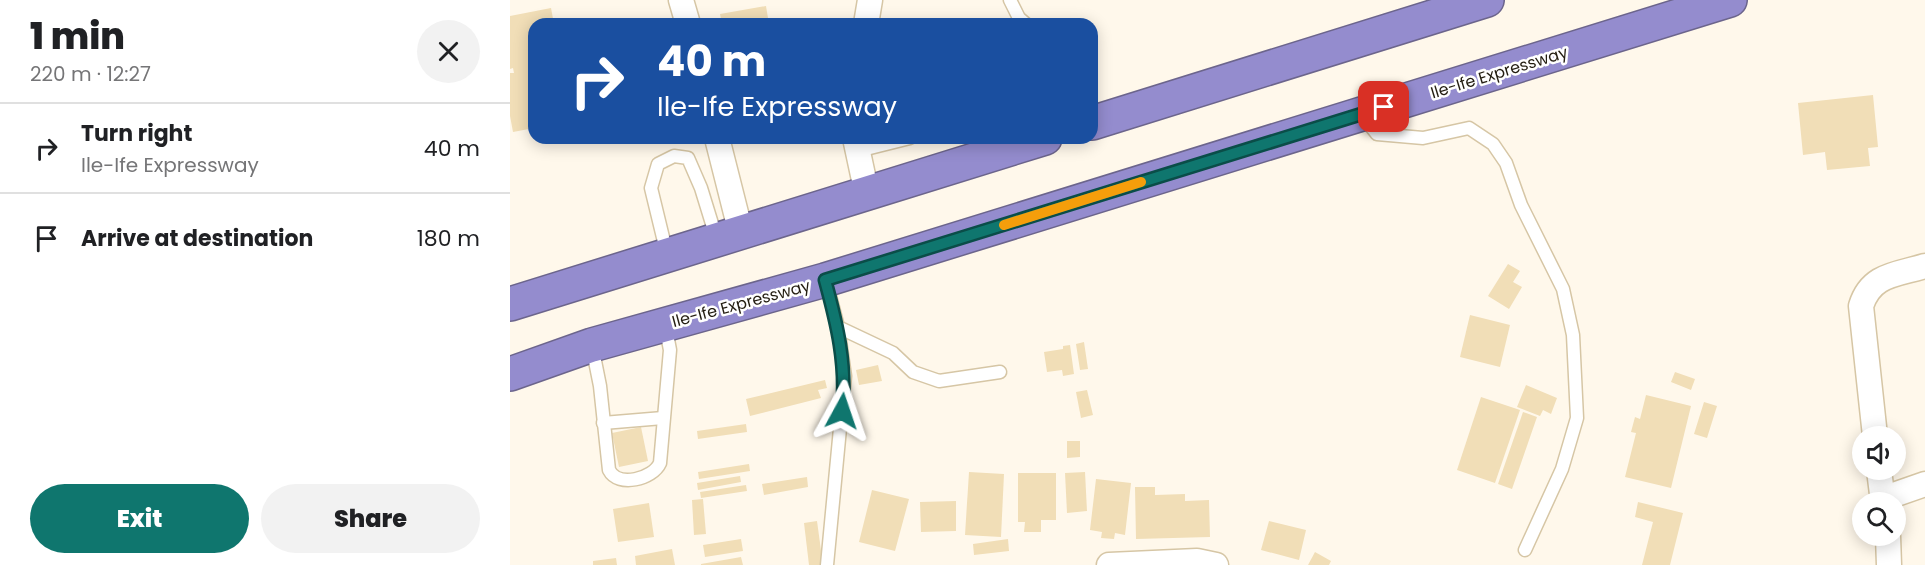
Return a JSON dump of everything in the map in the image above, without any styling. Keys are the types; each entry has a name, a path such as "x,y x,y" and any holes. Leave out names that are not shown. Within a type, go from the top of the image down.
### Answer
{"highway":[{"path":"1098,121 1487,0"},
{"name":"Ile-Ife Expressway","path":"510,374 592,345 825,280 1730,0"},
{"path":"510,304 1026,144"}],"street":[{"path":"681,0 686,18"},
{"path":"867,18 870,0"},
{"path":"718,144 729,237"},
{"path":"856,145 867,194"},
{"path":"1874,426 1861,306 1866,290 1876,282 1925,266"},
{"path":"1905,492 1925,484"},
{"path":"1888,546 1889,565"},
{"path":"1109,565 1197,561 1216,565"}],"lane":[{"path":"1010,0 1018,18"},
{"path":"1361,114 1377,134 1423,138 1469,128 1493,144 1506,163 1521,205 1563,289 1574,335 1577,418 1562,468 1525,550"},
{"path":"668,256 651,188 658,164 669,158 688,158 701,188 729,237"},
{"path":"825,280 838,327 844,389 826,565"},
{"path":"592,345 609,470 612,477 626,480 650,475 657,470 660,463 670,350 665,323"},
{"path":"838,327 893,353 913,372 939,381 1000,372"},
{"path":"603,423 663,418"}],"building":[{"path":"766,6 768,18 721,18 720,14"},
{"path":"551,8 553,18 528,18 528,129 513,132 510,116 510,73 514,73 513,68 510,69 510,16"},
{"path":"1873,95 1878,147 1868,148 1870,166 1827,170 1825,152 1803,155 1798,103"},
{"path":"1508,264 1520,271 1513,282 1522,287 1509,309 1488,296"},
{"path":"1470,315 1510,325 1500,367 1460,357"},
{"path":"1084,342 1088,369 1080,370 1076,344"},
{"path":"1070,345 1074,374 1063,376 1062,370 1047,372 1044,352 1063,349 1063,346"},
{"path":"878,365 882,381 859,385 856,370"},
{"path":"1675,372 1695,379 1691,390 1671,382"},
{"path":"825,380 827,388 818,390 821,398 750,416 746,399"},
{"path":"1526,385 1557,398 1551,414 1543,410 1540,416 1517,407"},
{"path":"1087,390 1093,415 1081,418 1076,392"},
{"path":"1646,395 1691,406 1671,488 1625,477 1636,433 1631,432 1635,417 1640,419"},
{"path":"1481,397 1520,410 1495,483 1457,470"},
{"path":"1704,402 1717,406 1707,438 1694,434"},
{"path":"1523,412 1537,417 1512,489 1498,484"},
{"path":"746,424 747,432 698,439 697,431"},
{"path":"641,427 648,461 619,467 612,433"},
{"path":"1067,441 1080,441 1080,457 1067,458"},
{"path":"749,464 750,471 699,479 698,472"},
{"path":"969,472 1004,474 1001,537 965,535"},
{"path":"1085,472 1087,511 1067,513 1065,473"},
{"path":"1018,473 1056,473 1056,520 1041,520 1041,532 1024,532 1025,522 1018,522"},
{"path":"740,476 741,482 698,490 697,483"},
{"path":"807,477 808,487 764,495 762,484"},
{"path":"1096,479 1131,483 1125,535 1115,533 1114,539 1101,538 1102,532 1090,530"},
{"path":"746,485 747,491 701,498 700,492"},
{"path":"1135,487 1155,487 1155,495 1185,494 1185,501 1209,500 1210,537 1136,539"},
{"path":"872,490 909,499 895,551 859,542"},
{"path":"703,499 706,534 694,535 692,500"},
{"path":"956,501 956,531 921,532 920,502"},
{"path":"1638,502 1683,513 1670,565 1642,565 1653,522 1635,517"},
{"path":"649,503 654,537 618,542 613,509"},
{"path":"817,521 823,565 809,565 804,523"},
{"path":"1269,521 1306,530 1299,560 1261,550"},
{"path":"741,539 743,551 705,557 703,545"},
{"path":"1008,539 1009,551 974,555 973,544"},
{"path":"672,549 675,565 636,565 635,556"},
{"path":"1315,552 1331,561 1329,565 1308,565"},
{"path":"741,557 743,565 701,565 701,564"},
{"path":"616,558 617,565 593,565 593,561"}],"slow traffic":[{"path":"1004,225 1141,182"}],"route":[{"path":"842,411 845,376 838,327 825,280 1384,107"}]}
